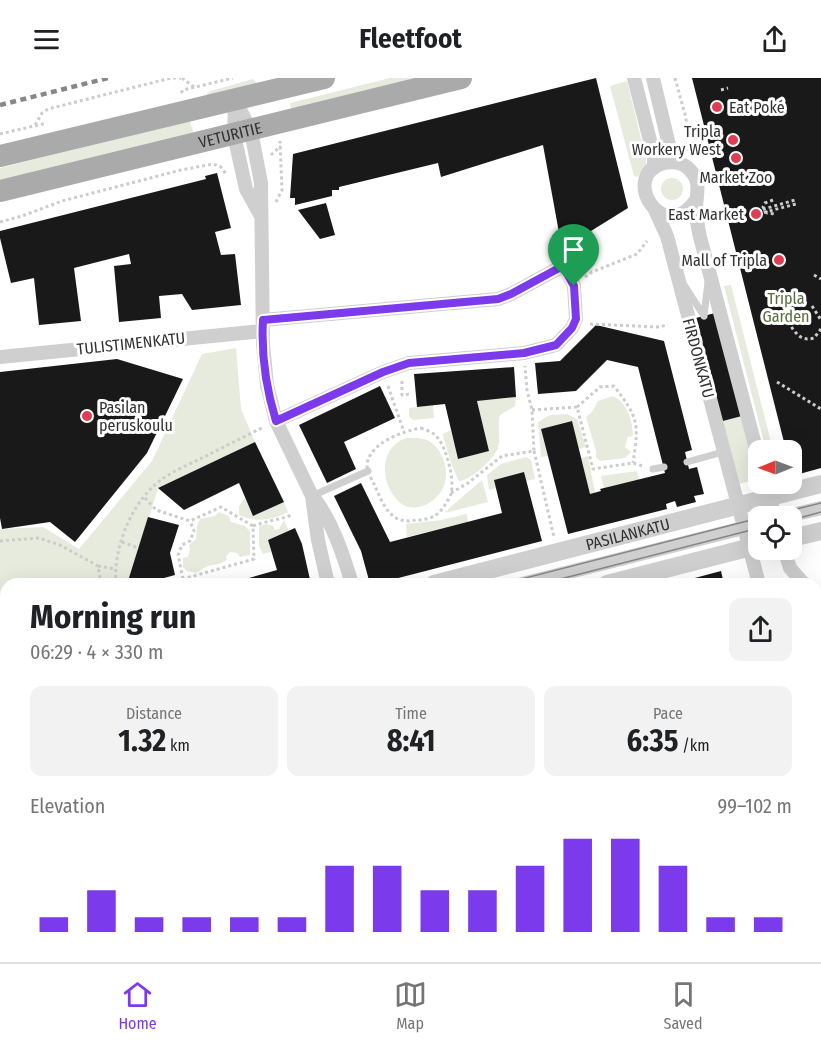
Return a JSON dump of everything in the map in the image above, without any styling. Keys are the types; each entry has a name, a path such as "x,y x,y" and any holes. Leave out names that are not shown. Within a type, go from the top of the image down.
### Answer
{"main road":[{"path":"0,156 234,89 324,78"},
{"name":"VETURITIE","path":"0,191 461,78"}],"street":[{"name":"FIRDONKATU","path":"634,78 654,156 654,168 647,178 645,189 648,201 656,210 667,236 723,452 748,535"},
{"path":"653,78 673,162"},
{"path":"234,89 242,133 246,189 262,219 263,326 267,385 276,421 312,496 323,510 341,548 350,578"},
{"path":"654,168 666,162 673,162 686,166 693,173"},
{"name":"FIRDONKATU","path":"693,173 698,184 696,200 698,228 754,440"},
{"path":"656,210 663,214 678,215 686,212 696,200"},
{"name":"TULISTIMENKATU","path":"0,357 498,299 559,268 564,268 574,286"},
{"path":"276,421 378,374 409,363 544,350 556,345 572,328 576,319 574,286"},
{"name":"PASILANKATU","path":"458,578 821,484"},
{"path":"312,496 318,540 327,578"},
{"path":"802,513 821,508"},
{"name":"PASILANKATU","path":"546,578 748,527"},
{"path":"802,536 821,531"},
{"path":"631,578 748,548"},
{"name":"FIRDONKATU","path":"756,560 758,578"},
{"path":"787,560 790,568 799,578"}],"lane":[{"path":"676,273 704,316 710,272"},
{"path":"687,462 723,452"},
{"path":"653,469 664,467"},
{"path":"312,496 368,471"}],"path":[{"path":"0,134 35,125 42,113 48,109 171,78 182,78 195,87 234,89"},
{"path":"675,78 686,118 688,153 693,173"},
{"path":"115,86 116,92"},
{"path":"722,90 728,88"},
{"name":"VETURITIE","path":"0,222 62,201 181,170 213,164 221,167"},
{"path":"773,200 765,203 764,207 766,213 776,214"},
{"path":"758,213 795,202"},
{"path":"574,286 592,272 637,254 647,241"},
{"path":"814,275 821,279"},
{"path":"812,306 821,320"},
{"path":"788,322 798,337 806,339 814,338 821,329"},
{"path":"585,324 658,327 668,325"},
{"path":"525,360 527,390 532,410 534,451 555,544"},
{"path":"400,377 402,395 410,394"},
{"path":"777,382 821,409"},
{"path":"532,410 577,407 600,387 614,386 631,409 638,430 633,463"},
{"path":"390,390 404,432"},
{"path":"577,407 593,469 633,463 653,469"},
{"path":"116,578 122,542 132,515 157,483 187,465 276,421"},
{"path":"452,493 451,476 440,440 433,433 421,428 391,438 375,449 367,463 368,471 389,513 400,520 415,520 435,516 452,493 502,456 534,451"},
{"path":"145,498 156,510 190,521 221,507 253,526"},
{"path":"253,526 268,520 275,522 292,515"},
{"path":"183,578 178,555 182,545 190,542 194,531 190,521"},
{"path":"187,578 255,559 253,526"},
{"path":"0,541 39,538 60,545 98,566 116,569"},
{"path":"122,542 138,548"},
{"path":"98,566 100,578"}],"shaded area":[{"path":"390,78 423,78 291,110 290,103"},
{"path":"253,79 259,85 208,98 207,94 211,91"},
{"path":"627,81 646,159 646,165 638,177 634,176 610,86"},
{"path":"190,121 194,135 0,183 0,168"},
{"path":"672,178 680,181 683,189 680,197 672,200 664,197 661,189 664,181"},
{"path":"731,285 770,440 763,440 724,286"},
{"path":"236,348 241,409 255,442 158,488 131,578 0,578 0,529 43,527 79,549 152,461 202,354"},
{"path":"613,396 622,403 630,417 633,434 631,437 628,436 625,447 631,452 625,458 600,461 596,457 586,417 598,401"},
{"path":"516,397 515,406 500,415 499,444 496,453 475,473 459,481 443,434 451,430 458,459 489,451 477,401"},
{"path":"433,405 434,418 414,420 409,417 409,408"},
{"path":"567,414 577,419 586,447 579,449 571,421 541,429 548,456 541,457 538,422 550,415"},
{"path":"742,416 748,440 748,482 735,485 719,422"},
{"path":"406,438 424,439 434,445 442,456 446,470 445,484 439,495 423,506 405,506 399,502 388,486 385,476 386,458 390,450"},
{"path":"588,456 595,493 590,494 581,458"},
{"path":"526,457 531,460 535,479 526,481 524,472 494,480 496,488 489,490 487,475 501,464"},
{"path":"637,471 639,480 604,488 601,476"},
{"path":"482,480 488,502 445,513 446,511"},
{"path":"245,498 253,516 284,502 288,512 264,520 245,517 239,515 239,506"},
{"path":"219,512 229,516 231,522 245,526 250,531 250,555 240,557 237,553 230,552 226,556 227,560 223,562 206,567 197,573 187,571 183,567 183,558 188,557 189,545 196,539 200,519 215,516"},
{"path":"467,514 468,522 407,537 406,524"},
{"path":"284,520 289,531 268,540 271,552 263,554 259,546 259,526 267,524 273,526 275,530 279,529"}],"building":[{"path":"596,78 628,208 562,249 543,145 441,177 438,163 339,187 339,190 332,190 332,196 295,205 295,198 290,198 293,154"},
{"name":"Mall of Tripla","path":"692,78 821,78 821,468 802,473 802,440 783,440"},
{"path":"217,173 231,228 215,232 221,255 235,254 241,305 192,310 182,294 159,296 161,318 119,322 114,266 131,264 129,254 74,268 81,321 39,325 34,278 11,283 0,231 206,179 205,176"},
{"path":"326,203 335,235 320,239 298,210"},
{"path":"715,313 742,416 719,422 692,319"},
{"path":"596,325 664,341 692,450 685,452 689,469 697,467 704,494 694,496 696,502 677,507 675,501 666,504 667,509 568,534 541,429 572,421 590,494 601,491 600,489 665,473 638,367 607,360 576,391 538,394 535,363 560,361"},
{"name":"Pasilan peruskoulu","path":"117,359 183,379 147,453 75,542 50,522 2,529 0,518 0,372"},
{"path":"514,367 516,397 477,401 489,451 458,459 445,404 417,407 414,374"},
{"path":"380,386 395,418 344,442 356,469 327,483 299,425"},
{"path":"255,442 284,502 253,516 239,483 184,510 158,488"},
{"path":"524,472 542,541 398,578 368,578 361,551 334,496 361,483 390,542 502,513 494,480"},
{"path":"148,517 179,525 170,553 175,575 164,578 129,578"},
{"path":"295,528 302,544 310,578 249,578 277,570 268,540"},
{"path":"721,571 723,578 695,578"}],"tram line":[{"path":"802,508 821,503"},
{"path":"802,517 821,512"},
{"path":"525,578 748,521"},
{"path":"564,578 748,531"}],"railway":[{"path":"0,105 108,78"}],"place":[{"name":"Eat Poké","path":"717,107"},
{"name":"Tripla Workery West","path":"733,140"},
{"name":"Market Zoo","path":"736,158"},
{"name":"East Market","path":"756,214"},
{"name":"Mall of Tripla","path":"779,260"},
{"name":"Pasilan peruskoulu","path":"87,416"}],"route":[{"path":"559,268 564,268 574,286 576,319 572,328 556,345 544,350 524,353 409,363 383,372 276,421 267,385 263,320 498,299 559,268"}],"park label":[{"name":"Tripla Garden","path":"786,307"}]}
